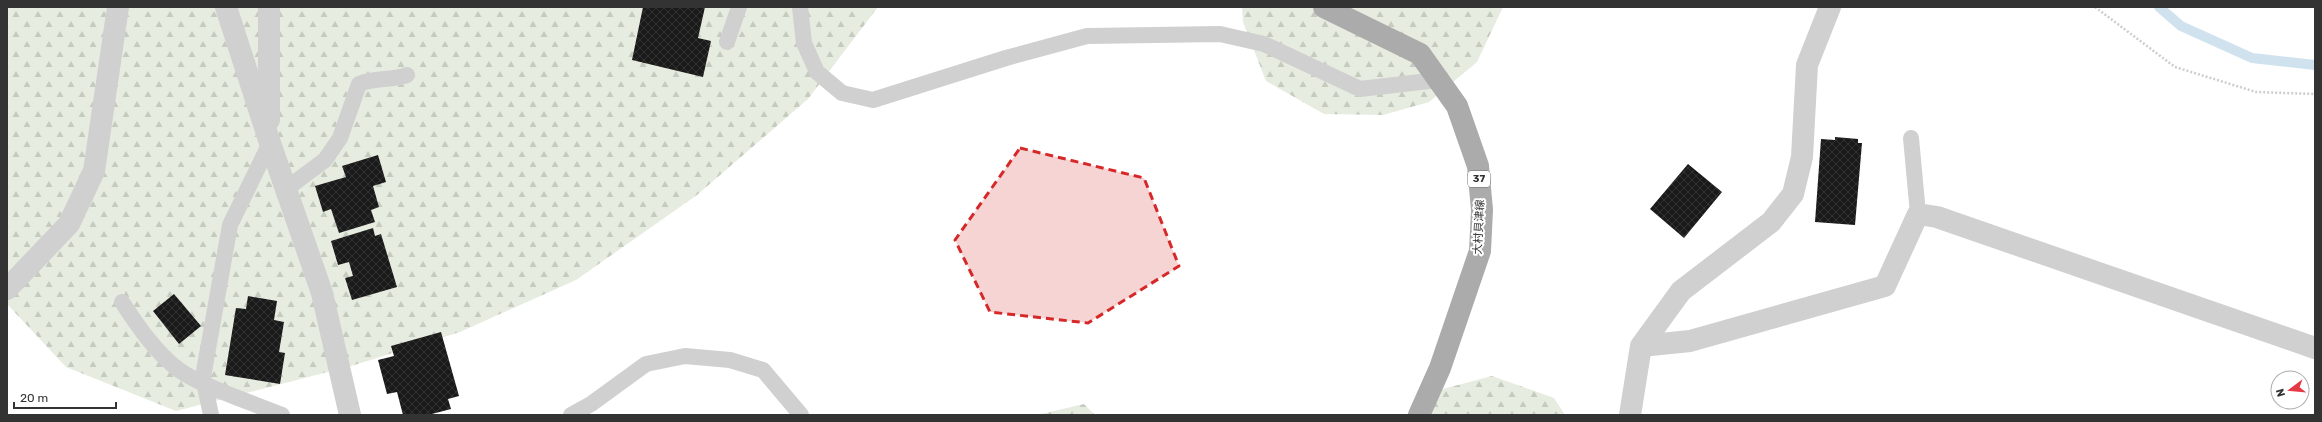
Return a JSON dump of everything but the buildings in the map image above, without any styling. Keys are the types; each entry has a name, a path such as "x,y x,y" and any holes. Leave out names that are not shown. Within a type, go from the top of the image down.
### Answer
{"main road":[{"name":"大村貝津線","path":"1324,7 1420,54 1457,106 1478,166 1482,210 1480,251 1440,368 1419,415"}],"street":[{"path":"7,288 69,224 94,171 118,7"},
{"path":"226,7 270,143 322,293 350,415"},
{"path":"269,7 270,143"},
{"path":"1630,415 1641,346 1681,291 1770,222 1794,194 1802,157 1807,65 1830,7"},
{"path":"1641,346 1690,341 1885,286 1918,214 1937,217 2315,348"}],"lane":[{"path":"727,42 739,7"},
{"path":"800,7 804,43 817,72 842,93 873,100 1006,58 1087,36 1220,34 1264,44 1360,89 1438,80"},
{"path":"286,189 325,160 340,138 359,84 369,80 398,79 407,75"},
{"path":"1911,138 1918,214"},
{"path":"211,415 203,377 230,225 270,143"},
{"path":"122,302 143,334 178,370 205,383 282,415"},
{"path":"571,415 591,404 646,364 685,356 730,360 763,370 801,415"}],"path":[{"path":"2094,7 2175,67 2256,92 2315,94"}],"highlighted area":[{"path":"1020,148 1144,178 1179,266 1088,323 990,312 955,240"}],"green space":[{"path":"7,7 878,7 808,99 697,195 576,280 460,332 351,366 176,411 66,367 7,304"},
{"path":"1242,7 1503,7 1477,62 1429,102 1383,115 1324,114 1266,81 1243,22"},
{"path":"1492,376 1554,398 1565,415 1421,415 1443,389"},
{"path":"1084,404 1095,415 1037,415"}],"waterway":[{"path":"2159,7 2181,26 2252,58 2315,65"}]}
